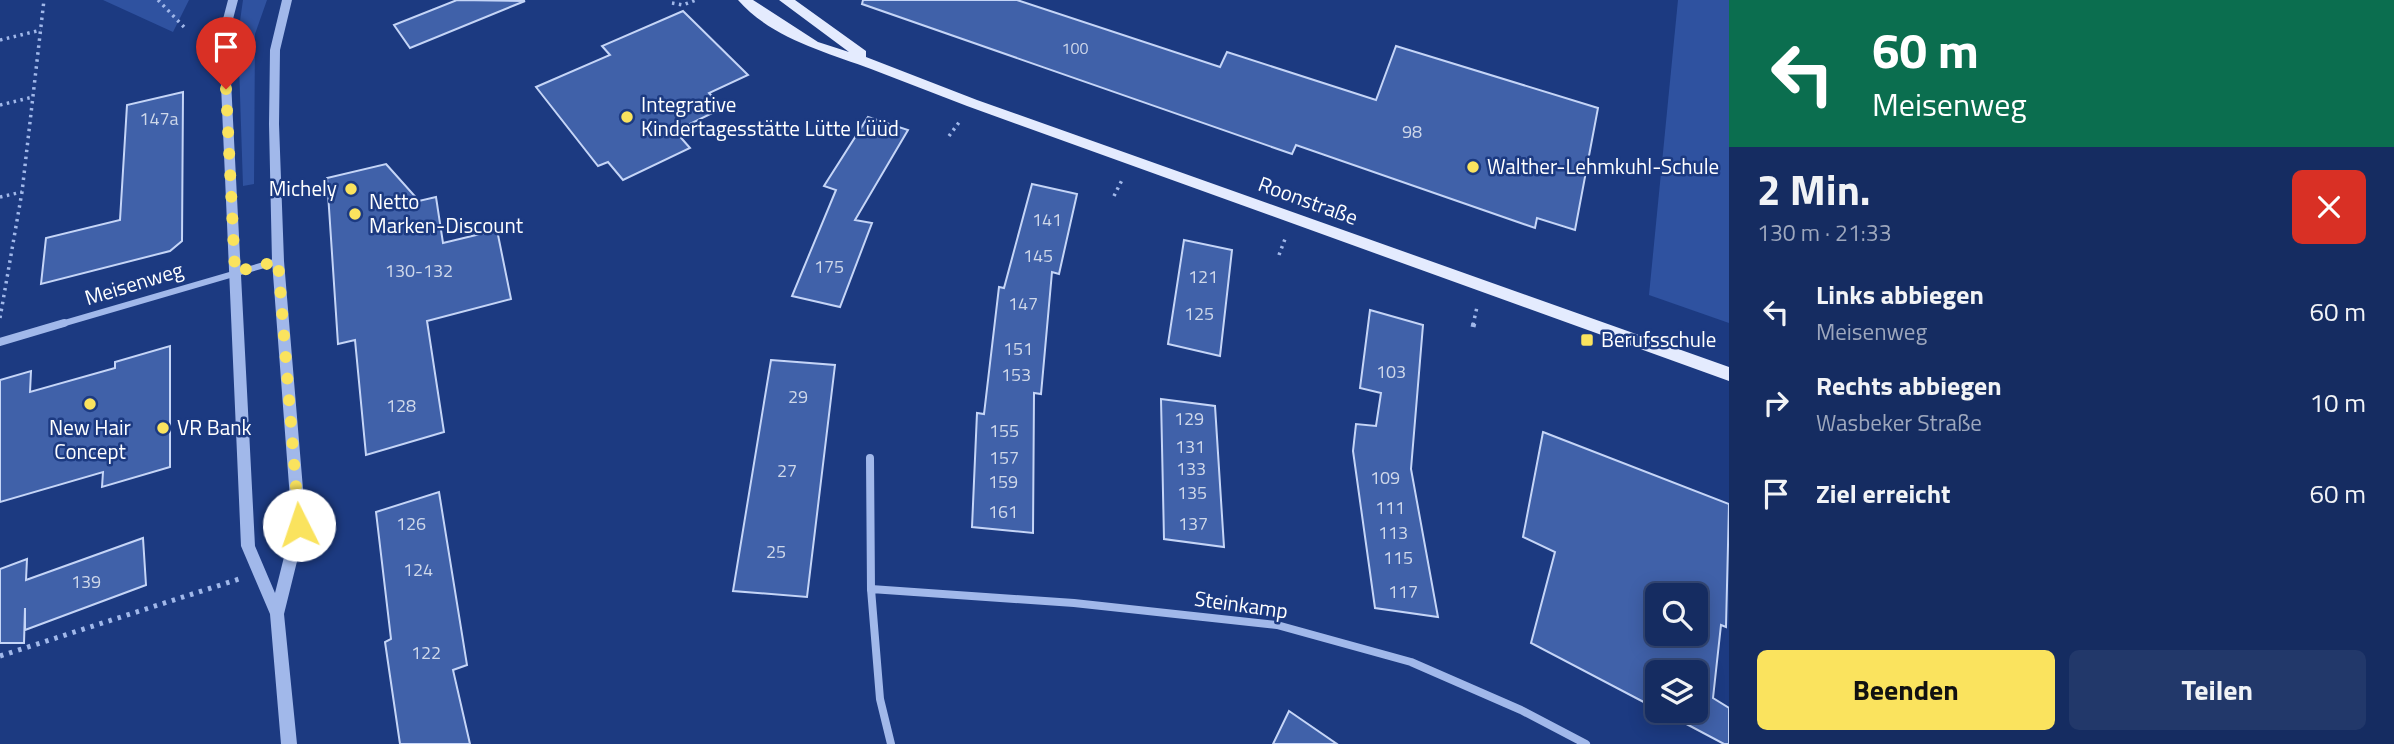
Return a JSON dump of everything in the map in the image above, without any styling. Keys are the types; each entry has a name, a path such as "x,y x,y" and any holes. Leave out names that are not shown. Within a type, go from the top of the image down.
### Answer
{"main road":[{"name":"Roonstraße","path":"745,0 813,45 875,65 984,107 1729,374"},
{"name":"Roonstraße","path":"786,0 875,65"}],"street":[{"path":"233,0 228,19 225,62 248,546 257,573 277,614"},
{"path":"287,0 275,50 278,261 299,525 277,614 289,744"},
{"name":"Meisenweg","path":"0,342 278,261"},
{"path":"870,458 871,589 880,699 891,744"},
{"name":"Steinkamp","path":"871,589 1074,603 1277,625 1411,662 1521,710 1586,744"}],"path":[{"path":"0,318 22,192 44,0"},
{"path":"158,0 184,27"},
{"path":"672,4 683,5 696,0"},
{"path":"0,40 41,30"},
{"path":"0,105 33,97"},
{"path":"0,198 22,192"},
{"path":"0,656 257,573"}],"shaded area":[{"path":"103,0 189,0 173,32"},
{"path":"243,0 267,0 255,34 254,184 243,186 238,35"},
{"path":"1678,0 1729,0 1729,323 1649,295"}],"building":[{"path":"457,0 525,1 410,48 394,25"},
{"path":"863,0 1017,0 1220,67 1227,52 1376,100 1396,46 1598,108 1575,230 1537,218 1535,228 1296,145 1292,154 862,4"},
{"path":"683,11 748,75 709,93 723,108 675,131 690,148 623,180 608,162 598,166 536,87 610,55 602,46"},
{"path":"183,92 182,241 170,251 41,284 46,238 120,220 127,105"},
{"path":"868,117 908,130 855,220 872,223 840,307 792,296 836,190 824,186"},
{"path":"386,164 419,201 436,197 443,243 497,230 511,299 427,321 444,432 366,455 355,340 338,344 327,178"},
{"path":"1032,184 1077,194 1059,274 1052,272 1041,394 1034,393 1033,533 972,527 977,413 984,414 999,287 1004,288"},
{"path":"1184,240 1232,250 1220,356 1168,344"},
{"path":"1370,310 1423,325 1411,469 1438,617 1375,608 1353,451 1356,424 1376,426 1381,393 1360,388"},
{"path":"170,346 170,467 102,487 103,472 0,502 0,380 31,371 30,392 115,368 115,362"},
{"path":"771,360 835,365 807,597 733,591"},
{"path":"1161,399 1215,406 1224,547 1164,539"},
{"path":"1543,432 1729,504 1726,627 1721,625 1713,698 1729,708 1729,744 1724,744 1684,723 1708,723 1708,660 1645,660 1645,703 1531,643 1555,552 1523,537"},
{"path":"439,492 467,665 453,670 470,744 400,744 385,642 391,639 376,512"},
{"path":"143,538 146,585 25,630 25,608 24,643 0,643 0,569 27,559 26,580"},
{"path":"1289,711 1337,744 1273,744"}],"place":[{"name":"Integrative Kindertagesstätte Lütte Lüüd","path":"627,117"},
{"name":"Walther-Lehmkuhl-Schule","path":"1473,167"},
{"name":"Michely","path":"351,189"},
{"name":"Netto Marken-Discount","path":"355,214"},
{"name":"Berufsschule","path":"1587,340"},
{"name":"New Hair Concept","path":"90,404"},
{"name":"VR Bank","path":"163,428"}],"route":[{"path":"226,89 235,272 278,261 299,525"}]}
